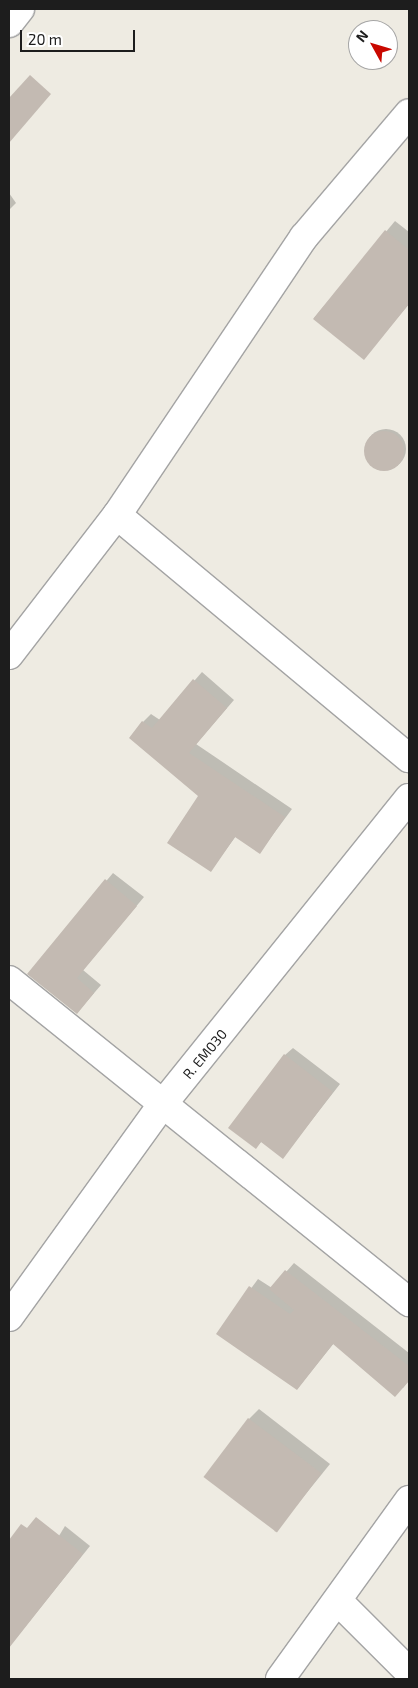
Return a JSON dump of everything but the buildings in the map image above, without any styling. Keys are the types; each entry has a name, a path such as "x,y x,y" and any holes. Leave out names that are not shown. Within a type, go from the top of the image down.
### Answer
{"street":[{"path":"9,23 20,9"},
{"path":"9,655 117,515 304,237 409,113"},
{"path":"117,515 409,758"},
{"name":"R. EM030","path":"9,1317 162,1105 409,798"},
{"path":"9,980 409,1302"},
{"path":"280,1679 338,1602 409,1500"},
{"path":"338,1602 409,1672"}]}
